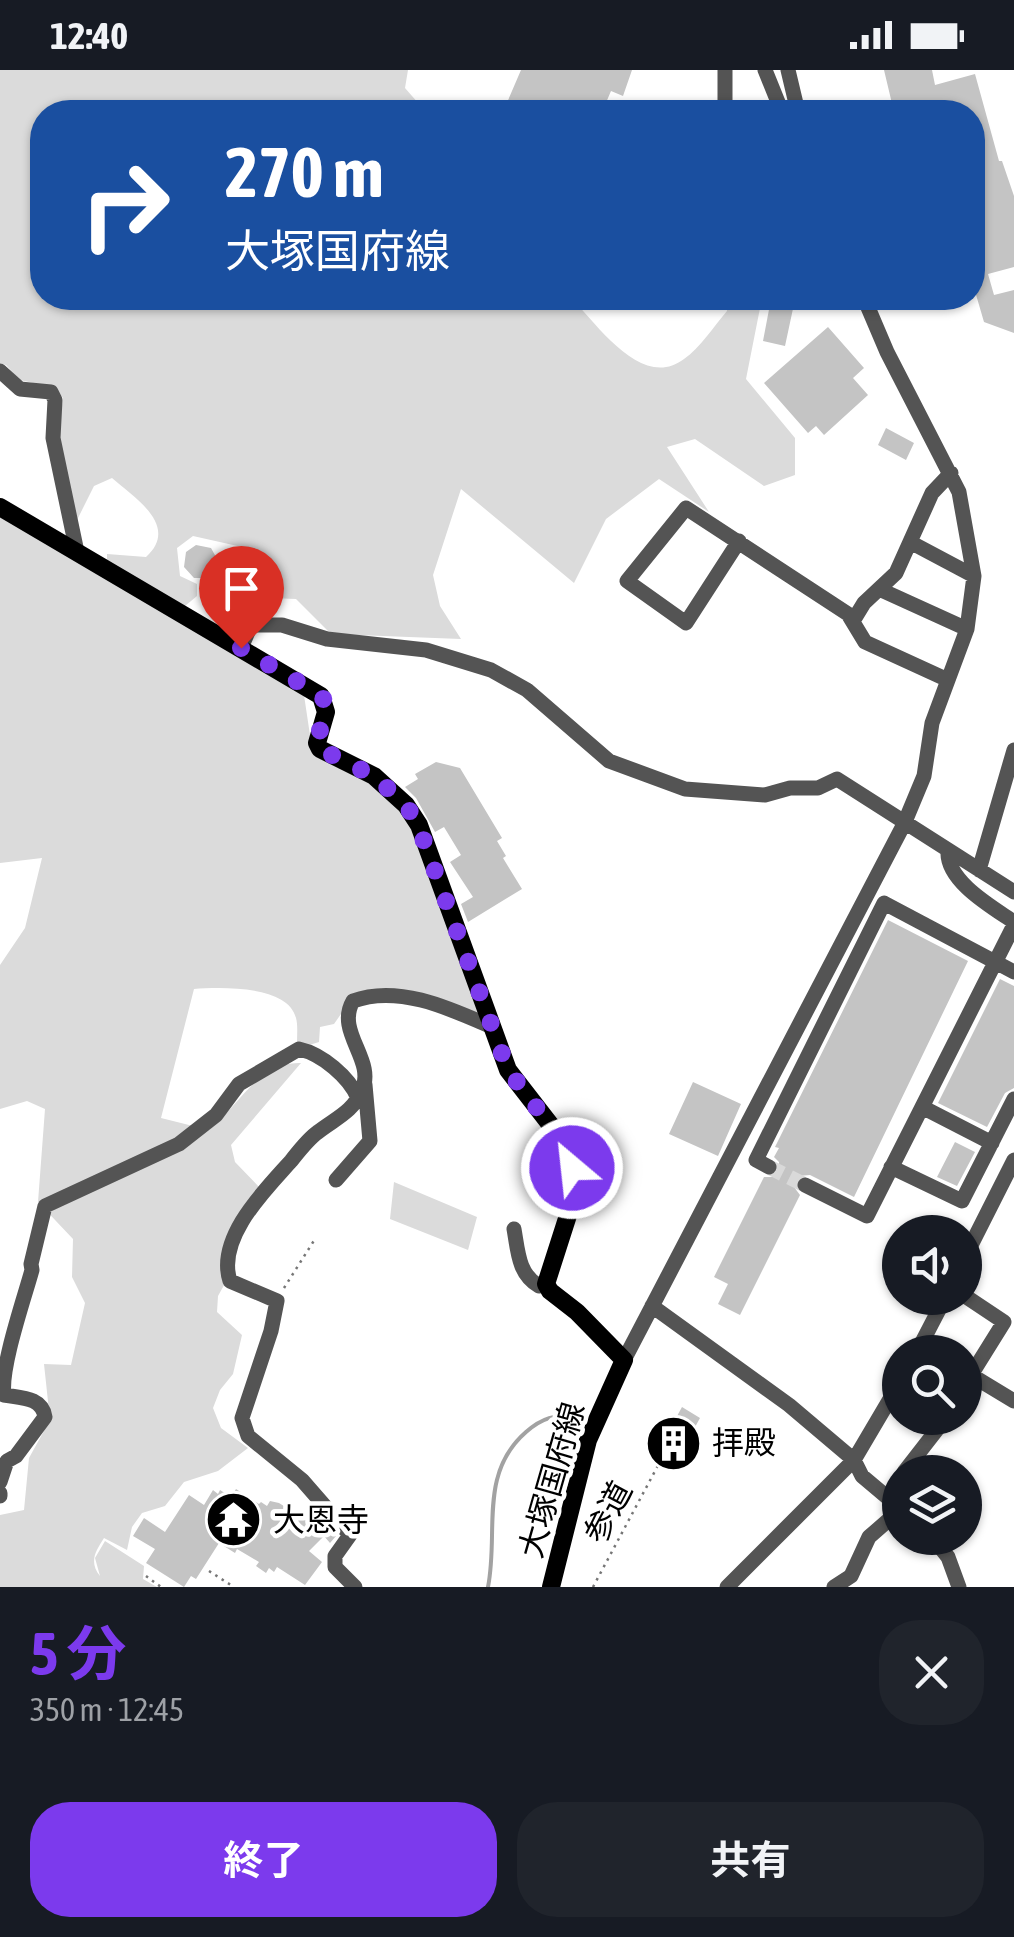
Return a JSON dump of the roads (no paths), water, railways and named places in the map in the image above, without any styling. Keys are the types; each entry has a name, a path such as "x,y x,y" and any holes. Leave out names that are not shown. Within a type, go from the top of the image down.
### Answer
{"main road":[{"path":"0,507 322,696 326,712 318,738 320,749 374,776 406,805 428,844 508,1070 562,1141 572,1168 571,1206 546,1284 624,1360"},
{"name":"大塚国府線","path":"552,1587 588,1440 624,1360"}],"street":[{"path":"725,70 725,100"},
{"path":"765,70 777,100"},
{"path":"788,70 795,100"},
{"path":"624,1360 904,824 924,776 929,737 967,629 974,576 959,492 869,310"},
{"path":"0,372 20,388 51,392 55,400 53,438 76,552"},
{"path":"853,622 864,603 896,573 932,493 951,473"},
{"path":"739,540 686,623 627,580 686,508 739,540 848,614 865,642 948,680"},
{"path":"910,542 974,576"},
{"path":"879,589 967,629"},
{"path":"241,648 251,624 282,625 327,639 426,650 458,658 491,670 526,690 608,760 685,789 744,796 765,796 790,788 818,788 837,779 1014,892"},
{"path":"979,870 1014,750"},
{"path":"805,1185 866,1216 1014,923 954,873 948,851"},
{"path":"769,1167 756,1160 884,902 1014,972"},
{"path":"336,1180 370,1141 365,1081 347,1024 347,1011 353,1001 375,996 437,1003 492,1027"},
{"path":"0,1482 7,1461 16,1456 45,1418 36,1401 4,1395 2,1390 44,1206 179,1144 216,1115 239,1084 299,1050 319,1057 353,1086 358,1098"},
{"path":"354,1587 335,1567 335,1556 350,1534 302,1480 243,1429 242,1418 277,1301 230,1281 228,1260 241,1222 261,1194 313,1136 351,1110 365,1081"},
{"path":"892,1167 962,1201 1014,1099"},
{"path":"922,1107 992,1143"},
{"path":"982,1223 1014,1160"},
{"path":"514,1229 526,1276 539,1286 546,1284"},
{"path":"652,1306 789,1406 854,1460 862,1476 882,1493"},
{"path":"982,1307 1004,1322 982,1357"},
{"path":"982,1382 1014,1401"},
{"path":"727,1587 854,1460 882,1413"},
{"path":"917,1455 933,1435"},
{"path":"834,1587 852,1576 869,1537 882,1525"},
{"path":"946,1555 959,1587"}],"waterway":[{"path":"488,1587 493,1505 501,1466 511,1448 538,1423 555,1417 576,1417"}],"tunnel":[{"path":"769,1167 805,1185"}],"place":[{"name":"拝殿","path":"673,1443"},
{"name":"大恩寺","path":"234,1520"}]}
